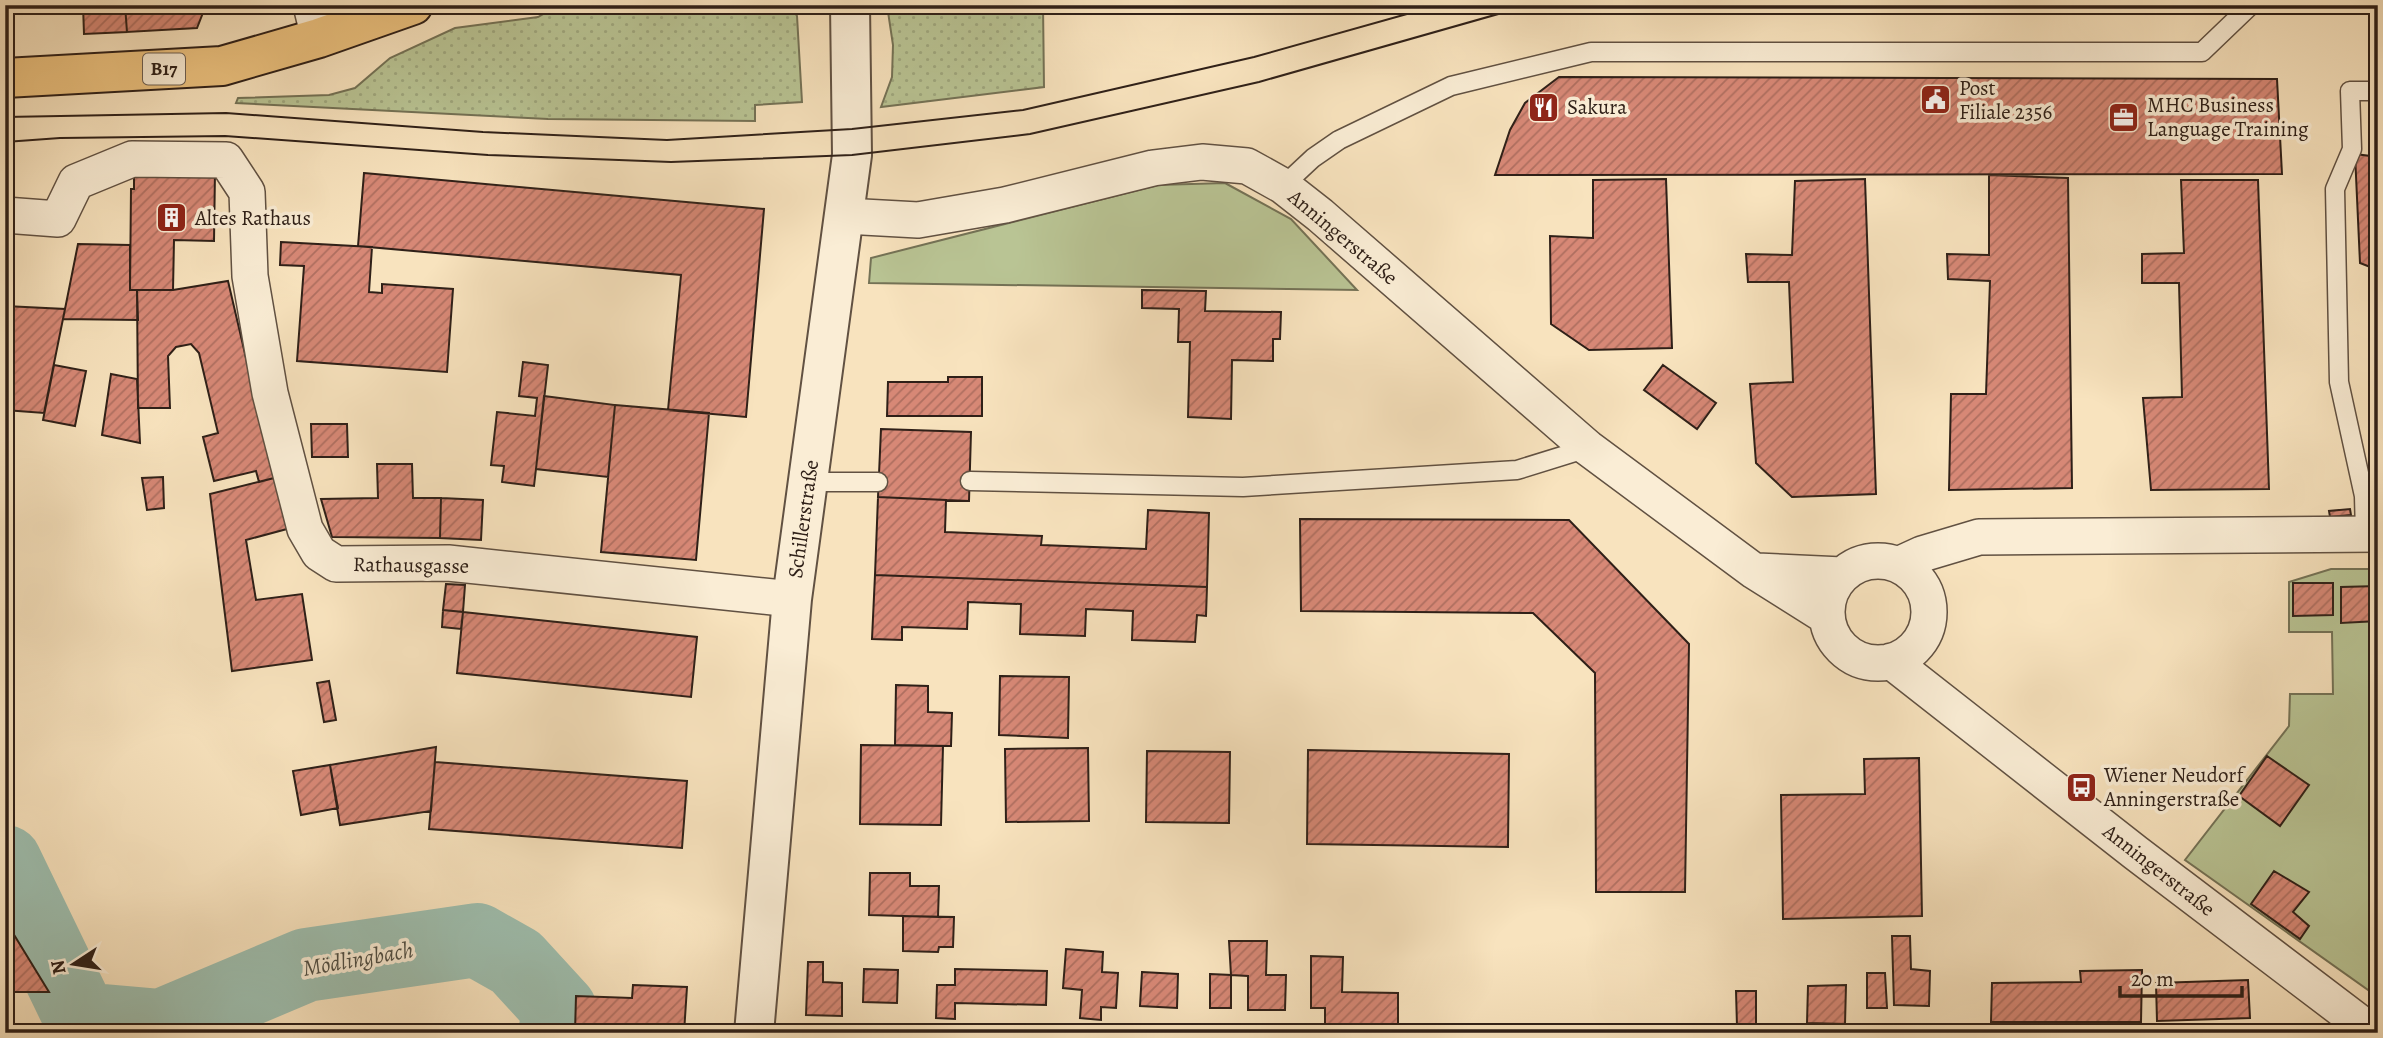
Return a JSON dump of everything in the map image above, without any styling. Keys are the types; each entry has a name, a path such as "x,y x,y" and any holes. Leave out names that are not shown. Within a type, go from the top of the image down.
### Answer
{"main road":[{"name":"B17","path":"5,78 222,66 315,22 413,5"}],"street":[{"name":"Schillerstraße","path":"754,1033 792,599 852,155 846,13"},
{"name":"Rathausgasse","path":"5,215 58,219 76,182 132,159 226,160 247,192 250,276 270,393 305,529 319,553 336,564 448,563 792,599"},
{"name":"Anningerstraße","path":"845,216 918,220 1005,205 1153,168 1202,162 1247,166 1283,186 1330,224 1588,449 1754,571 1827,617 1835,638 1849,654 1877,663 1903,654 1947,706 2373,1033"},
{"path":"1898,565 1922,554 1979,537 2371,534"},
{"path":"1926,595 1979,537"},
{"path":"1827,617 1830,594 1842,575 1869,561 1898,565 1916,577 1926,595 1928,622 1923,635 1903,654"},
{"path":"1754,571 1842,575"}],"lane":[{"path":"1283,186 1313,158 1339,140 1451,86 1591,52 2202,52 2251,5"},
{"path":"2371,534 2339,382 2335,189 2351,149 2350,91 2378,91"},
{"path":"970,481 1243,487 1517,470 1588,449"},
{"path":"808,482 878,482"}],"green space":[{"path":"559,5 791,5 797,16 802,102 755,105 755,121 548,119 236,103 238,98 329,95 355,88 390,58 455,28 538,17"},
{"path":"887,5 1043,5 1044,87 881,107 892,77 893,45"},
{"path":"1225,183 1291,219 1357,290 869,283 871,258 1158,185"},
{"path":"2331,569 2378,569 2378,997 2185,860 2289,726 2290,694 2333,694 2332,632 2289,632 2289,582"}],"building":[{"path":"83,5 125,5 127,32 84,34"},
{"path":"125,5 206,5 197,28 127,32"},
{"path":"1043,5 1101,5 1101,12 1043,13"},
{"path":"1559,77 2277,79 2282,174 1495,175 1510,130 1525,103"},
{"path":"2355,154 2378,157 2378,270 2360,263"},
{"name":"Altes Rathaus","path":"134,170 215,171 214,241 174,240 173,290 130,290 131,189 134,189"},
{"path":"364,173 764,209 746,417 668,410 681,275 358,246"},
{"path":"1989,175 2068,178 2072,488 1949,490 1951,394 1986,394 1990,281 1948,279 1947,254 1989,255"},
{"path":"1666,179 1672,348 1589,350 1551,324 1550,236 1593,238 1593,180"},
{"path":"1865,179 1876,494 1792,497 1756,463 1750,384 1793,382 1789,282 1748,282 1746,254 1792,255 1795,181"},
{"path":"2181,180 2258,180 2269,489 2151,490 2143,398 2182,397 2179,283 2142,283 2142,254 2184,253"},
{"path":"281,242 372,247 369,292 382,293 382,284 453,289 447,372 297,361 304,266 280,265"},
{"path":"78,244 130,245 130,290 137,290 138,320 63,319"},
{"path":"228,281 274,478 259,482 256,471 214,481 203,437 218,433 199,353 191,344 176,347 168,356 170,408 138,408 137,290 173,290"},
{"path":"1142,290 1206,291 1205,311 1281,312 1280,339 1273,339 1273,361 1232,360 1231,419 1188,417 1190,342 1178,342 1179,309 1142,308"},
{"path":"5,306 65,309 44,413 5,410"},
{"path":"523,362 548,365 534,486 502,482 504,466 491,465 497,412 535,416 537,398 519,396"},
{"path":"54,365 86,371 75,426 43,420"},
{"path":"1663,365 1716,403 1697,429 1644,390"},
{"path":"111,374 137,379 140,443 102,435"},
{"path":"948,377 982,377 982,416 887,416 888,382 948,382"},
{"path":"544,396 615,405 608,477 536,469"},
{"path":"615,405 709,413 696,560 601,552"},
{"path":"311,424 347,424 348,457 312,457"},
{"path":"881,429 971,432 969,501 878,497"},
{"path":"377,464 412,464 413,498 441,498 440,538 332,537 321,499 378,498"},
{"path":"163,477 164,508 147,510 142,478"},
{"path":"274,478 287,529 246,540 256,600 302,594 312,660 232,671 210,494"},
{"path":"878,497 946,500 945,532 1042,536 1041,545 1146,549 1148,510 1209,513 1207,587 875,575"},
{"path":"441,498 483,500 481,540 440,538"},
{"path":"2350,509 2351,515 2330,517 2329,511"},
{"path":"1300,519 1569,520 1689,644 1685,892 1596,892 1595,673 1533,613 1301,611"},
{"path":"875,575 1207,587 1206,616 1197,615 1195,642 1132,640 1133,611 1086,609 1085,636 1020,634 1021,604 968,602 967,629 902,627 902,640 872,639"},
{"path":"2293,583 2333,583 2333,615 2293,616"},
{"path":"446,584 465,585 463,612 443,610"},
{"path":"2378,586 2378,621 2341,623 2341,587"},
{"path":"443,610 463,612 461,629 442,627"},
{"path":"463,612 697,637 691,697 457,673"},
{"path":"1000,676 1069,677 1068,738 999,735"},
{"path":"329,681 336,720 324,722 317,683"},
{"path":"896,685 928,686 928,712 952,713 951,746 895,745"},
{"path":"861,745 943,746 941,825 860,824"},
{"path":"436,747 431,811 340,825 330,765"},
{"path":"1088,748 1089,821 1006,822 1005,749"},
{"path":"1308,750 1509,754 1508,847 1307,844"},
{"path":"1147,751 1230,752 1229,823 1146,822"},
{"path":"2267,756 2309,785 2280,826 2239,796"},
{"path":"1919,758 1922,916 1783,919 1781,795 1865,794 1864,759"},
{"path":"435,762 687,781 682,848 429,829"},
{"path":"330,765 338,808 301,815 293,771"},
{"path":"2274,871 2309,892 2293,912 2309,926 2300,939 2251,904"},
{"path":"870,873 910,873 910,886 939,886 938,917 869,915"},
{"path":"903,916 954,917 953,947 939,947 938,952 903,951"},
{"path":"5,920 49,992 5,992"},
{"path":"1892,936 1910,936 1911,969 1930,971 1929,1006 1894,1005"},
{"path":"1229,941 1267,941 1266,975 1286,975 1285,1010 1248,1010 1248,976 1231,975"},
{"path":"1066,949 1103,952 1102,972 1118,973 1116,1008 1101,1007 1101,1020 1080,1018 1082,990 1063,988"},
{"path":"1311,956 1343,957 1342,992 1398,993 1398,1025 1325,1025 1325,1008 1311,1008"},
{"path":"808,962 823,962 823,982 842,983 842,1016 806,1015"},
{"path":"864,969 898,970 897,1003 863,1002"},
{"path":"955,969 1047,971 1046,1005 955,1003 955,1019 936,1018 937,985 955,985"},
{"path":"2142,970 2141,1022 1991,1022 1992,983 2081,982 2080,971"},
{"path":"1142,972 1178,974 1177,1008 1140,1006"},
{"path":"1867,973 1885,973 1887,1008 1867,1008"},
{"path":"1210,974 1231,975 1231,1008 1210,1008"},
{"path":"2248,980 2250,1018 2157,1021 2156,983"},
{"path":"633,985 687,987 684,1033 575,1032 576,996 632,998"},
{"path":"1846,985 1845,1024 1807,1023 1808,986"},
{"path":"1736,991 1756,991 1756,1026 1737,1026"},
{"path":"277,1029 356,1031 356,1033 277,1033"}],"waterway":[{"name":"Mödlingbach","path":"5,862 81,1019 161,1026 306,965 477,940 516,962 560,1010 555,1033"}],"tram line":[{"path":"5,117 226,113 483,132 667,140 852,129 1023,110 1254,57 1439,5"},
{"path":"5,142 60,138 225,136 488,155 671,162 852,155 1030,134 1259,82 1530,5"}],"place":[{"name":"Post Filiale 2356","path":"1936,100"},
{"name":"Sakura","path":"1544,107"},
{"name":"MHC Business Language Training","path":"2124,117"},
{"name":"Altes Rathaus","path":"172,218"},
{"name":"Wiener Neudorf Anningerstraße","path":"2081,787"}]}
